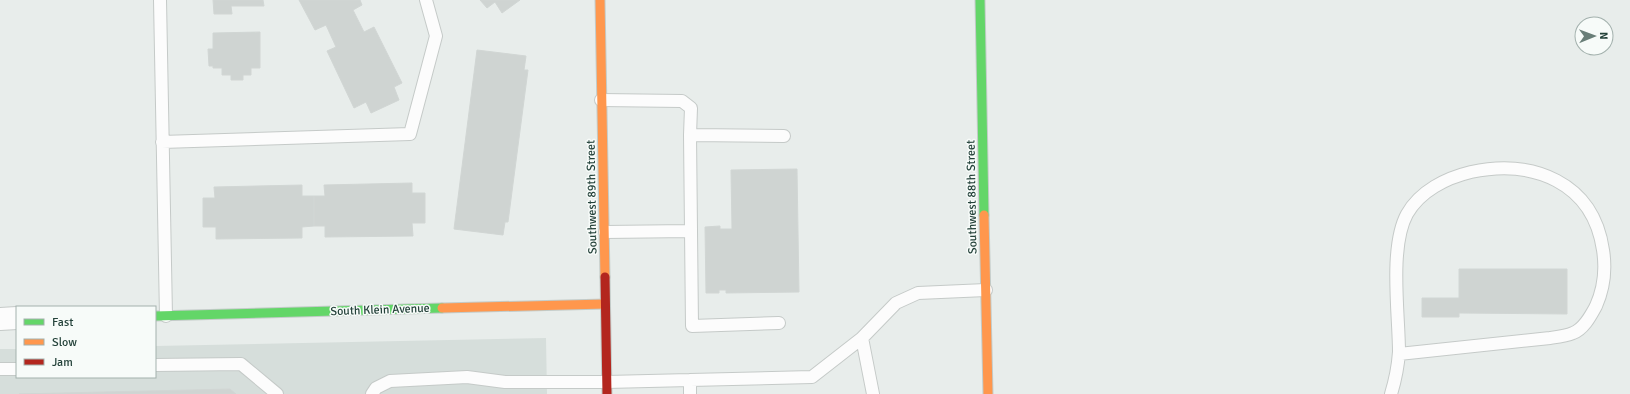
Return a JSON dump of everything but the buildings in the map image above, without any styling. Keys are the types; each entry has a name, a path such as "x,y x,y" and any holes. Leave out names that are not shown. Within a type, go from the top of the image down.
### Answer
{"street":[{"name":"Southwest 89th Street","path":"600,0 607,388"},
{"name":"Southwest 88th Street","path":"980,0 988,394"},
{"name":"South Klein Avenue","path":"161,316 605,304"},
{"path":"0,319 16,318"}],"lane":[{"path":"160,0 162,142 161,316"},
{"path":"162,142 410,134 436,36 426,0"},
{"path":"601,100 682,101 691,108 690,231 692,326 779,323"},
{"path":"690,135 784,136"},
{"path":"1391,394 1399,354 1399,238 1407,214 1429,190 1454,176 1480,170 1504,168 1529,170 1550,176 1570,188 1588,207 1601,234 1606,268 1600,297 1589,319 1574,333 1550,338 1399,354"},
{"path":"605,232 690,231"},
{"path":"372,394 376,388 390,381 467,377 505,388 607,388 690,380 812,377 862,338 896,303 918,293 986,290"},
{"path":"862,338 873,394"},
{"path":"156,365 241,364 277,394"},
{"path":"0,369 16,369"},
{"path":"690,380 690,394"}],"shaded area":[{"path":"546,338 547,394 0,394 0,349 16,349 16,378 156,378 156,346"}],"traffic: fast":[{"path":"980,0 984,215"},
{"path":"156,316 442,308"}],"traffic: slow":[{"path":"600,0 605,277"},
{"path":"984,215 988,394"},
{"path":"442,308 605,304"}],"traffic: jam":[{"path":"605,277 607,394"}]}
